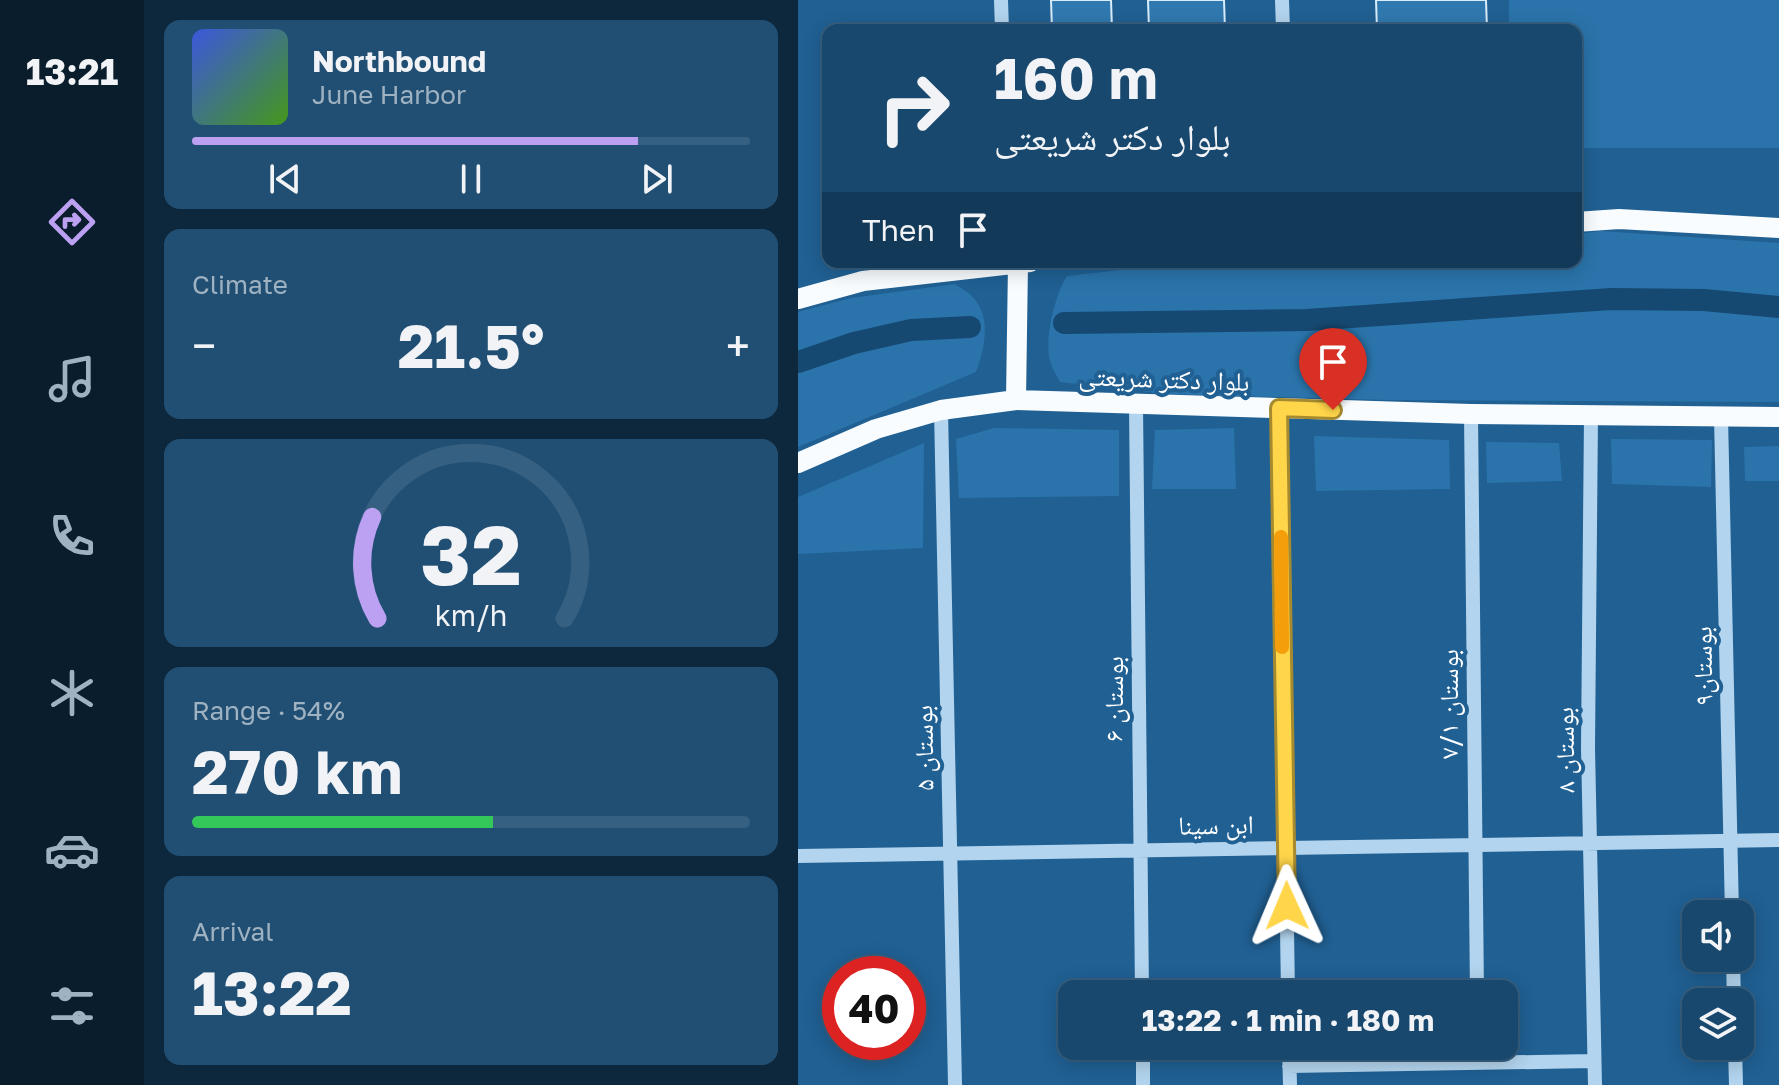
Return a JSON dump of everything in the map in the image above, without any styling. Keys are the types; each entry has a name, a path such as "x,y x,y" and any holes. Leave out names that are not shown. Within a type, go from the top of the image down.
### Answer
{"main road":[{"path":"1582,222 1619,219 1779,228"},
{"path":"798,299 863,281 975,268"},
{"path":"1016,400 1018,268"},
{"name":"بلوار دکتر شریعتی","path":"798,463 876,429 941,410 1016,400 1471,414 1779,417"}],"street":[{"path":"1001,0 1002,24"},
{"path":"1282,0 1283,24"},
{"name":"بوستان ۶","path":"1136,404 1142,980"},
{"path":"1279,408 1288,980"},
{"name":"بوستان ۵","path":"941,410 955,1085"},
{"name":"بوستان ۷/۱","path":"1471,414 1477,980"},
{"name":"بوستان ۸","path":"1591,415 1588,732 1595,1085"},
{"name":"بوستان۹","path":"1721,417 1732,900"},
{"name":"ابن سینا","path":"798,856 1779,840"},
{"path":"1143,1060 1143,1085"},
{"path":"1289,1060 1290,1085"},
{"path":"1735,1060 1736,1085"},
{"path":"1289,1066 1594,1061"}],"shaded area":[{"path":"1509,0 1779,0 1779,148 1582,148 1582,24 1509,24"},
{"path":"1601,231 1779,243 1779,402 1387,400 1166,394 1060,382 1051,364 1048,344 1052,319 1058,294 1067,276 1140,268 1582,268 1582,233"},
{"path":"955,284 974,298 983,317 983,345 976,372 798,447 798,312 851,298"},
{"path":"994,428 1119,430 1119,496 959,498 956,439"},
{"path":"1234,428 1236,489 1152,489 1155,430"},
{"path":"1314,436 1449,440 1450,489 1316,491"},
{"path":"1611,439 1712,440 1711,487 1612,484"},
{"path":"1486,442 1559,443 1562,481 1487,483"},
{"path":"924,443 923,548 798,554 798,497"},
{"path":"1779,446 1779,481 1745,481 1744,447"}],"building":[{"path":"1051,0 1111,0 1112,24 1052,24"},
{"path":"1148,0 1224,0 1225,24 1149,24"},
{"path":"1376,0 1486,0 1487,24 1377,24"}],"waterway":[{"path":"1064,323 1307,320 1611,299 1704,300 1779,307"},
{"path":"798,362 854,343 911,330 970,327"}],"slow traffic":[{"path":"1281,537 1282,647"}],"route":[{"path":"1287,906 1279,408 1333,410"}]}
